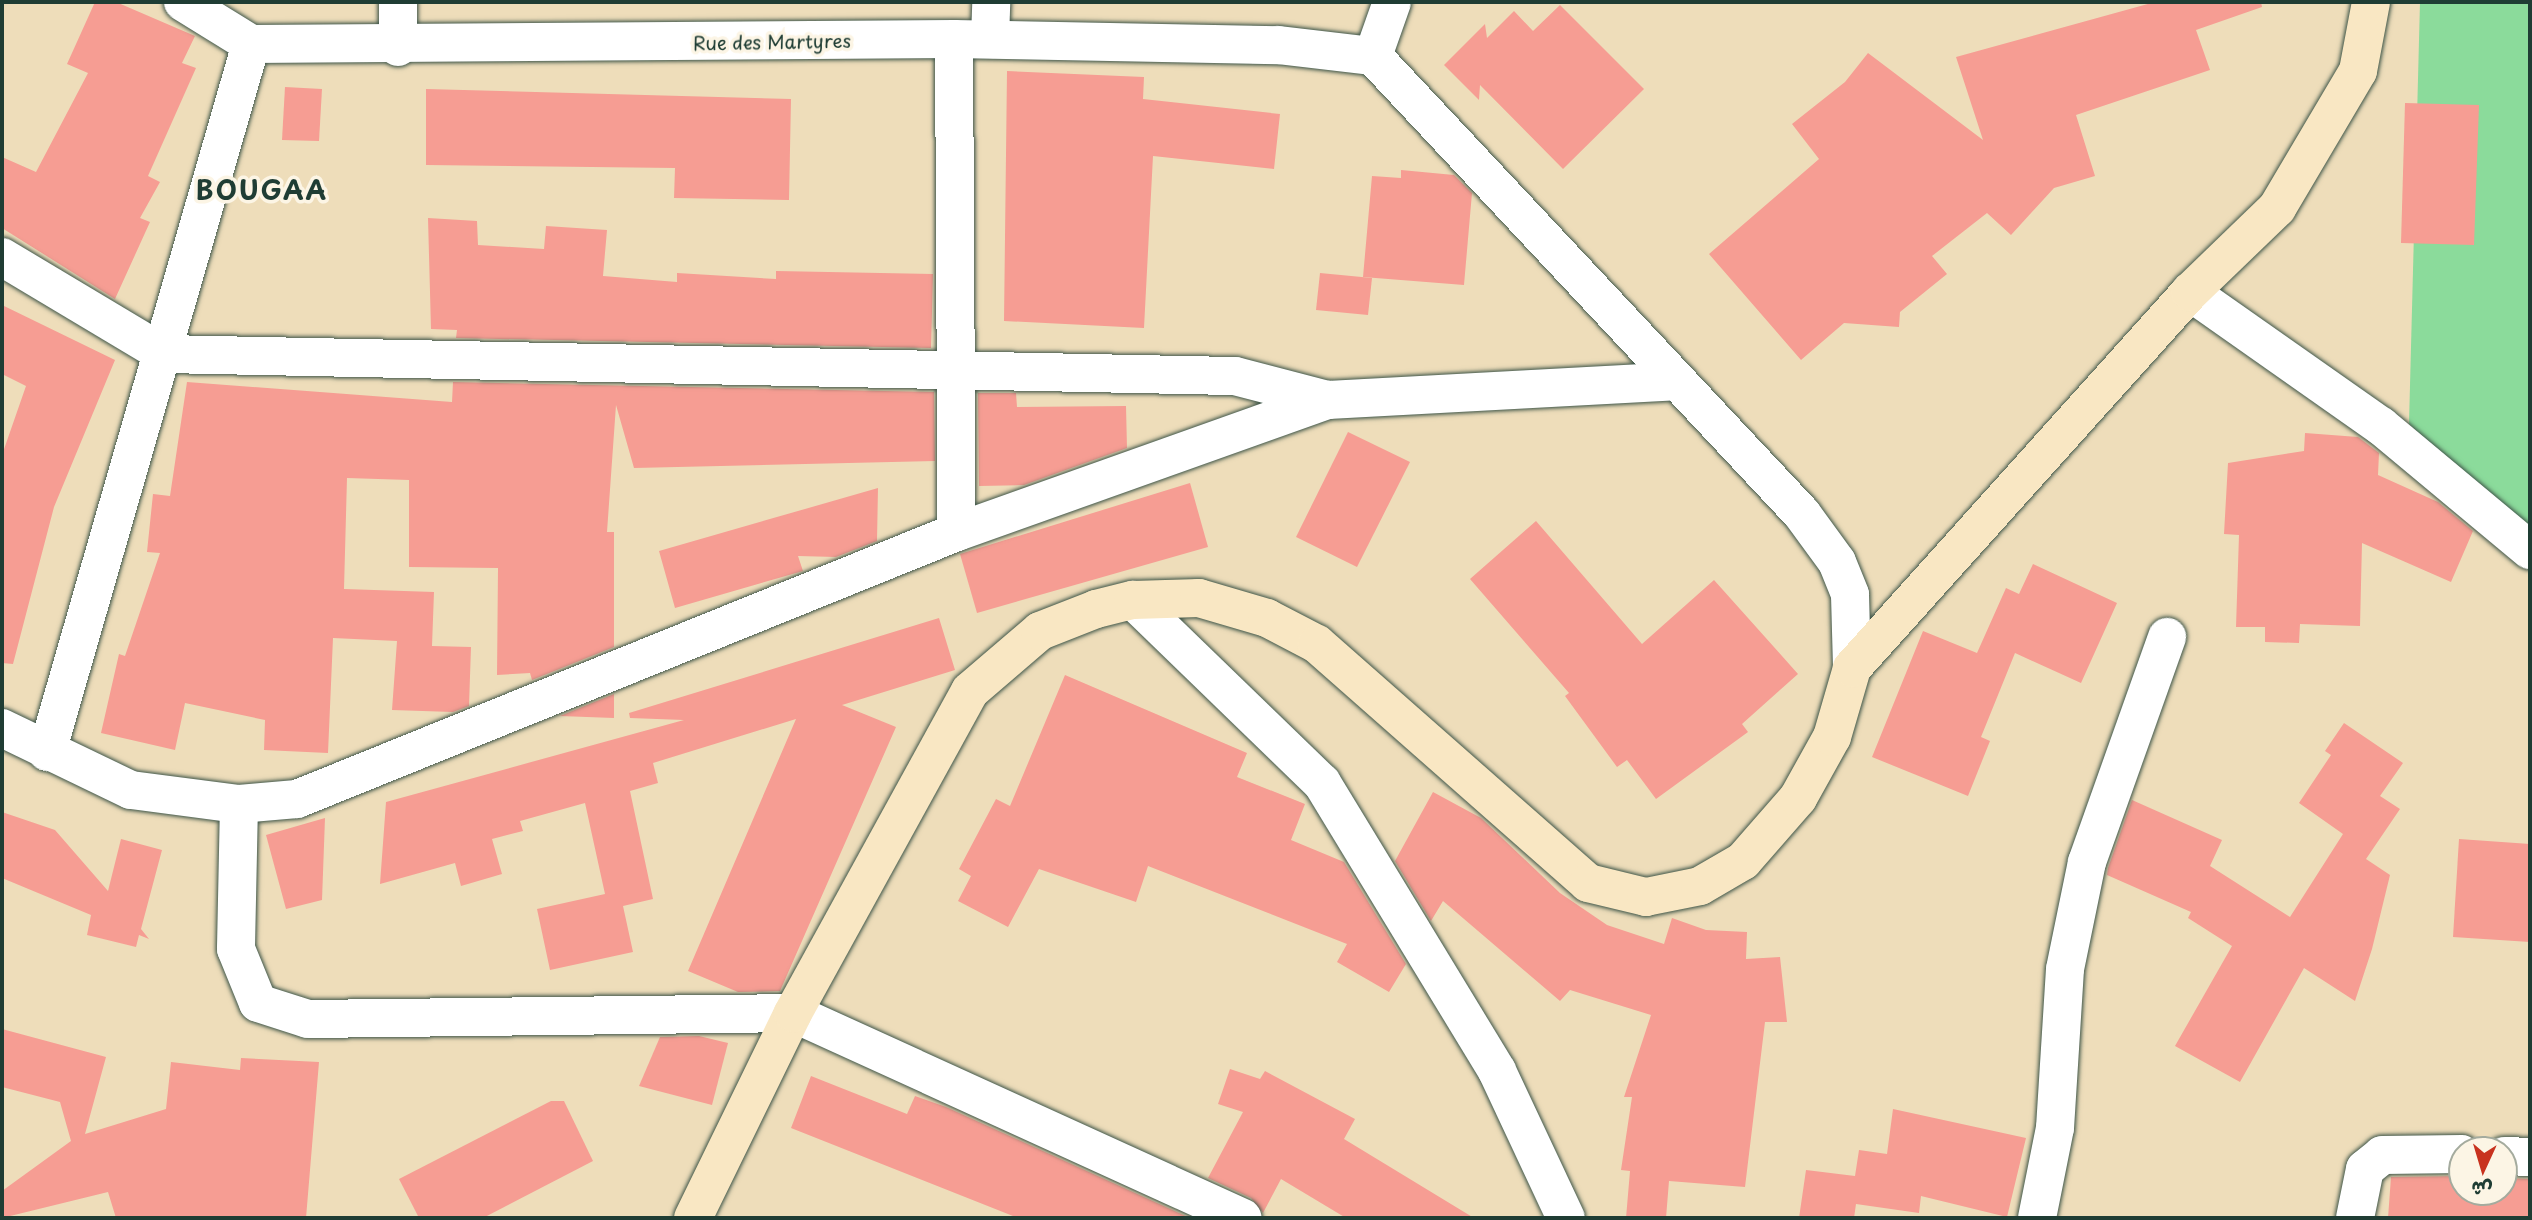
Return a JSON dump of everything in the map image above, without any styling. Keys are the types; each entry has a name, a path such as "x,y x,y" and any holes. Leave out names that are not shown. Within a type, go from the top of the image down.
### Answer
{"street":[{"path":"47,752 164,355 251,44 183,2"},
{"path":"398,2 398,47"},
{"path":"957,532 956,369 972,39 991,2"},
{"path":"694,1218 793,1013 970,691 1040,631 1133,600 1199,598 1267,618 1317,644 1588,883 1646,897 1700,886 1742,861 1798,798 1832,737 1852,668 1855,625 1837,562 1802,514 1373,56 1392,2"},
{"path":"1852,668 2190,292 2277,208 2358,71 2371,2"},
{"name":"Rue des Martyres","path":"251,44 398,47 972,39 1279,45 1373,56"},
{"path":"2,257 164,355 1235,376 1328,400"},
{"path":"2190,292 2381,426 2530,550"},
{"path":"2,728 47,752 131,790 239,804 297,799 957,532 1328,400 1675,381"},
{"path":"1133,600 1322,783 1497,1071 1566,1218"},
{"path":"2037,1218 2055,1128 2065,969 2087,862 2167,637"},
{"path":"239,804 236,949 258,1003 308,1019 793,1013 1241,1218"},
{"path":"2356,1218 2365,1169 2382,1155 2448,1154"}],"green space":[{"path":"2420,2 2530,2 2530,535 2409,424"}],"building":[{"path":"95,2 116,2 195,36 182,63 196,68 148,176 160,182 140,218 150,222 115,299 2,228 2,157 36,172 88,73 67,64"},
{"path":"2155,2 2261,2 2262,7 2196,30 2210,70 2076,115 2095,176 2054,188 2011,235 1987,213 1932,256 1947,274 1900,312 1899,327 1844,323 1801,360 1709,254 1819,159 1792,124 1845,82 1868,53 1983,140 1956,57"},
{"path":"1560,5 1644,89 1563,169 1480,85 1479,100 1444,65 1485,24 1487,38 1514,11 1533,31"},
{"path":"1007,71 1144,77 1143,99 1280,114 1274,169 1153,156 1144,328 1004,321"},
{"path":"285,87 322,89 319,141 282,140"},
{"path":"426,89 791,99 789,200 674,198 675,168 426,165"},
{"path":"2405,103 2479,105 2474,245 2401,243"},
{"path":"1401,170 1454,175 1472,193 1464,285 1363,277 1372,176 1401,178"},
{"path":"428,218 477,221 478,245 544,249 546,226 607,230 603,276 677,282 677,273 776,279 776,271 933,274 931,348 456,338 457,330 431,329"},
{"path":"1320,273 1372,278 1368,315 1316,310"},
{"path":"2,305 115,360 54,507 13,664 2,663 2,455 26,386 2,374"},
{"path":"187,382 452,402 453,382 934,392 935,461 634,468 616,405 607,532 614,532 614,647 532,680 530,673 497,675 498,568 409,567 409,480 347,478 344,589 434,592 432,646 471,647 469,706 453,712 392,710 397,641 333,638 328,753 264,750 265,720 185,703 175,750 101,733 119,654 125,656 160,553 147,552 153,494 170,496"},
{"path":"978,393 1016,393 1017,407 1126,406 1127,448 1024,485 979,486"},
{"path":"1348,432 1410,462 1357,567 1296,537"},
{"path":"2305,433 2358,437 2379,453 2378,475 2438,502 2473,531 2451,582 2362,543 2360,626 2300,624 2299,643 2265,642 2265,627 2236,627 2239,535 2224,534 2228,463 2304,451"},
{"path":"1190,483 1208,547 977,613 960,554"},
{"path":"878,488 877,541 836,557 798,556 803,571 675,608 659,551"},
{"path":"1536,521 1642,644 1714,580 1798,674 1742,724 1748,732 1656,799 1627,760 1617,767 1565,696 1569,693 1470,579"},
{"path":"2033,564 2117,603 2081,683 2015,653 1981,737 1990,741 1968,796 1872,757 1923,631 1977,653 2006,588 2019,594"},
{"path":"939,618 955,670 842,705 896,727 780,991 738,992 688,971 796,719 653,763 658,783 630,791 653,899 623,906 633,952 550,970 537,909 605,894 585,803 520,821 523,831 492,839 502,874 461,886 455,863 380,884 386,802 684,720 630,718 629,713"},
{"path":"1065,675 1247,753 1237,777 1305,804 1291,840 1344,862 1406,964 1389,992 1337,962 1347,944 1148,866 1136,902 1039,869 1008,927 958,901 971,876 959,869 996,799 1010,806"},
{"path":"614,694 614,718 560,716"},
{"path":"2344,723 2403,763 2380,796 2400,809 2366,859 2390,875 2372,949 2355,1001 2304,968 2240,1082 2175,1046 2232,946 2188,918 2191,912 2107,875 2108,868 2132,800 2222,840 2210,866 2290,917 2343,834 2299,803 2331,755 2325,751"},
{"path":"1433,792 1481,818 1560,893 1607,925 1664,944 1672,918 1706,930 1747,932 1746,959 1780,957 1787,1022 1765,1022 1745,1187 1669,1181 1666,1218 1626,1218 1630,1171 1621,1170 1632,1097 1624,1097 1651,1015 1570,990 1560,1001 1443,901 1431,921 1395,861"},
{"path":"2,812 55,830 108,891 121,839 162,850 141,929 149,939 139,935 136,947 87,935 91,915 2,878"},
{"path":"325,818 322,900 286,909 266,835"},
{"path":"2459,839 2530,844 2530,942 2453,937"},
{"path":"2,1029 106,1057 85,1134 166,1109 171,1062 240,1070 241,1058 319,1062 306,1218 116,1218 108,1192 2,1218 2,1191 71,1141 60,1102 2,1087"},
{"path":"699,1036 728,1043 712,1105 639,1086 660,1037"},
{"path":"1230,1069 1260,1079 1265,1071 1355,1119 1344,1139 1474,1218 1346,1218 1281,1179 1263,1213 1251,1198 1208,1178 1243,1112 1218,1104"},
{"path":"811,1076 907,1114 915,1096 946,1107 1190,1218 1018,1218 791,1128"},
{"path":"551,1101 564,1101 593,1161 483,1218 419,1218 399,1179"},
{"path":"1893,1109 2026,1138 2007,1217 1921,1196 1919,1213 1856,1204 1854,1218 1799,1218 1806,1170 1855,1176 1859,1150 1887,1154"},
{"path":"2448,1176 2448,1206 2518,1206 2518,1179 2530,1179 2530,1218 2388,1218 2391,1177"}],"district":[{"name":"BOUGAA","path":"262,190"}]}
